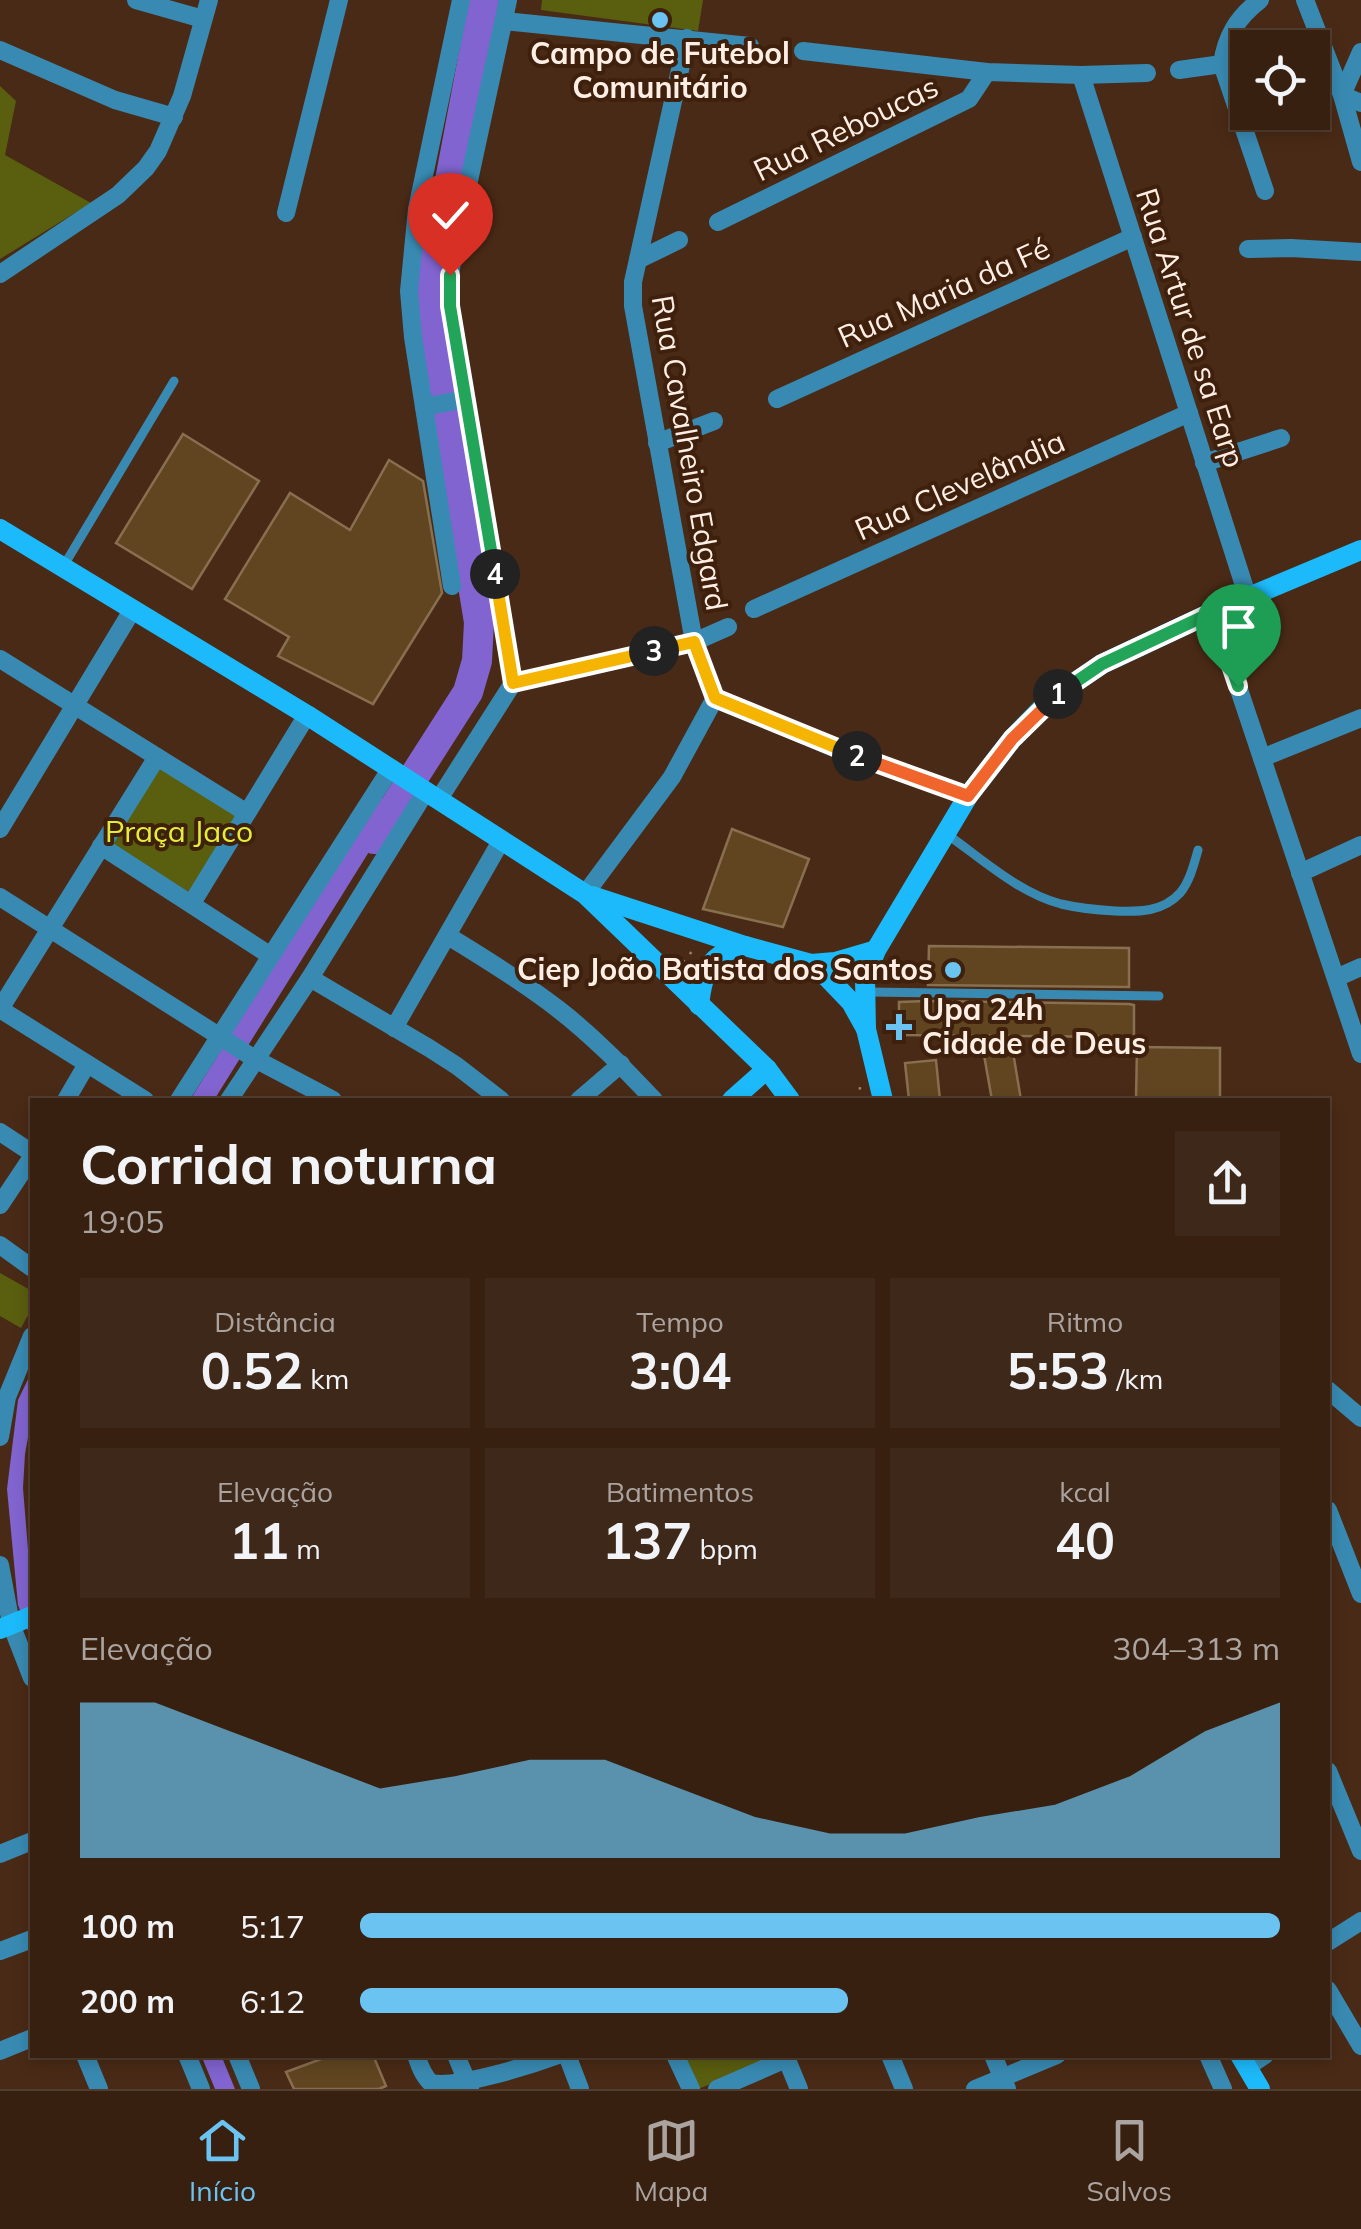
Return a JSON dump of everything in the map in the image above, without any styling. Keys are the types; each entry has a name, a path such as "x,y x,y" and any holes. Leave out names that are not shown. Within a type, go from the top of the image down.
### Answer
{"main road":[{"path":"0,529 307,715 586,894 767,1069 789,1098"},
{"path":"883,1098 866,1028 865,978 876,950 968,796 1012,739 1052,698 1102,664 1361,550"},
{"path":"586,894 811,964 835,962 876,950"},
{"path":"699,1005 707,970 714,960 745,946"},
{"path":"811,964 850,1002 866,1028"},
{"path":"734,1098 767,1069"},
{"path":"1250,2059 1260,2089"}],"street":[{"path":"136,0 203,19"},
{"path":"0,274 118,195 158,151 174,117 209,0"},
{"path":"286,213 339,0"},
{"path":"461,0 417,210 409,291 413,337 444,403 513,683"},
{"path":"452,586 444,403 450,275 508,0"},
{"path":"1260,0 1234,26 1225,44 1222,64 1265,191"},
{"path":"1304,0 1342,95 1361,162"},
{"path":"504,21 750,46"},
{"name":"Rua Cavalheiro Edgard","path":"687,38 633,282 633,306 694,642 715,698"},
{"path":"0,50 115,100 174,117"},
{"path":"803,51 986,72 1147,73"},
{"path":"1342,95 1361,52"},
{"path":"1179,70 1222,64"},
{"name":"Rua Reboucas","path":"718,222 969,98 986,72"},
{"name":"Rua Artur de sa Earp","path":"1081,75 1248,598"},
{"path":"1342,95 1361,103"},
{"name":"Rua Maria da Fé","path":"778,399 1133,237"},
{"path":"638,260 679,240"},
{"path":"1248,249 1361,252"},
{"name":"Rua Clevelândia","path":"754,609 1189,413"},
{"path":"656,443 714,422"},
{"path":"1204,463 1281,438"},
{"path":"0,829 133,608"},
{"path":"1213,612 1361,1054"},
{"path":"230,1098 253,1057 310,978 428,792 513,683 694,642 728,627"},
{"path":"0,659 247,813"},
{"path":"586,894 672,777 715,698 834,748 968,796"},
{"path":"192,903 307,715"},
{"path":"1262,758 1361,718"},
{"path":"143,1098 0,1009 157,757"},
{"path":"181,1098 394,770"},
{"path":"394,1028 502,841"},
{"path":"1300,872 1361,845"},
{"path":"101,846 271,956"},
{"path":"0,898 253,1057 329,1098"},
{"path":"448,936 560,1011 621,1064 652,1098"},
{"path":"1336,978 1361,967"},
{"path":"310,978 457,1066 498,1098"},
{"path":"67,1098 87,1064"},
{"path":"581,1098 621,1064"},
{"path":"0,1132 30,1154"},
{"path":"0,1205 30,1158"},
{"path":"0,1246 30,1267"},
{"path":"0,1436 7,1397 30,1341"},
{"path":"1330,1392 1361,1418"},
{"path":"1330,1519 1361,1594"},
{"path":"0,1565 30,1672"},
{"path":"1330,1777 1361,1851"},
{"path":"1,1852 30,1841"},
{"path":"1330,1941 1361,1921"},
{"path":"0,1952 30,1940"},
{"path":"1333,2013 1359,2038"},
{"path":"0,2051 30,2039"},
{"path":"86,2058 99,2089"},
{"path":"188,2058 201,2089"},
{"path":"239,2058 251,2089"},
{"path":"417,2058 430,2082 442,2088 470,2088 550,2058"},
{"path":"457,2058 470,2088"},
{"path":"568,2058 580,2089"},
{"path":"676,2058 691,2089"},
{"path":"717,2089 784,2058"},
{"path":"786,2058 800,2089"},
{"path":"891,2058 904,2089"},
{"path":"994,2058 1005,2083"},
{"path":"976,2089 1005,2083 1051,2058"},
{"path":"1209,2058 1224,2089"}],"lane":[{"path":"63,567 174,381"},
{"path":"946,833 1016,883 1058,903 1138,912 1162,907 1180,893 1198,850"},
{"path":"865,992 1159,996"}],"path":[{"path":"670,977 698,945"},
{"path":"860,1078 860,1098"}],"green space":[{"name":"Campo de Futebol Comunitário","path":"542,0 703,0 698,31 541,10"},
{"path":"0,86 16,101 5,155 91,203 0,259"},
{"name":"Praça Jaco","path":"160,764 248,819 197,900 109,845"},
{"path":"0,1273 30,1290 30,1312 21,1328 0,1316"},
{"path":"685,2058 777,2058 698,2089"}],"shaded area":[{"path":"379,796 397,807 215,1098 191,1098"},
{"path":"30,1375 30,1426 23,1488 30,1636 18,1605 7,1489 18,1400"},
{"path":"202,2058 222,2058 235,2089 215,2089"}],"building":[{"path":"183,434 259,481 192,589 116,543"},
{"path":"389,460 423,481 442,593 373,704 278,656 289,637 225,599 290,493 350,530"},
{"path":"732,829 809,859 783,927 703,909"},
{"path":"929,946 1129,948 1129,987 928,985"},
{"path":"899,1002 1129,1004 1134,1005 1134,1037 899,1035"},
{"path":"1137,1047 1220,1048 1220,1098 1136,1098"},
{"path":"1013,1052 1021,1098 992,1098 984,1055"},
{"path":"936,1060 940,1098 909,1098 905,1063"},
{"path":"324,2058 374,2058 386,2086 294,2089 286,2072"}],"waterway":[{"path":"374,839 468,692 477,661 479,622 432,336 429,292 484,0"}],"place":[{"name":"Campo de Futebol Comunitário","path":"660,20"},
{"name":"Ciep João Batista dos Santos","path":"953,970"},
{"name":"Upa 24h Cidade de Deus","path":"899,1027"}],"route":[{"path":"450,275 450,306 513,683 694,642 715,698 834,748 968,796 1012,739 1052,698 1102,664 1213,612 1238,686"}]}
